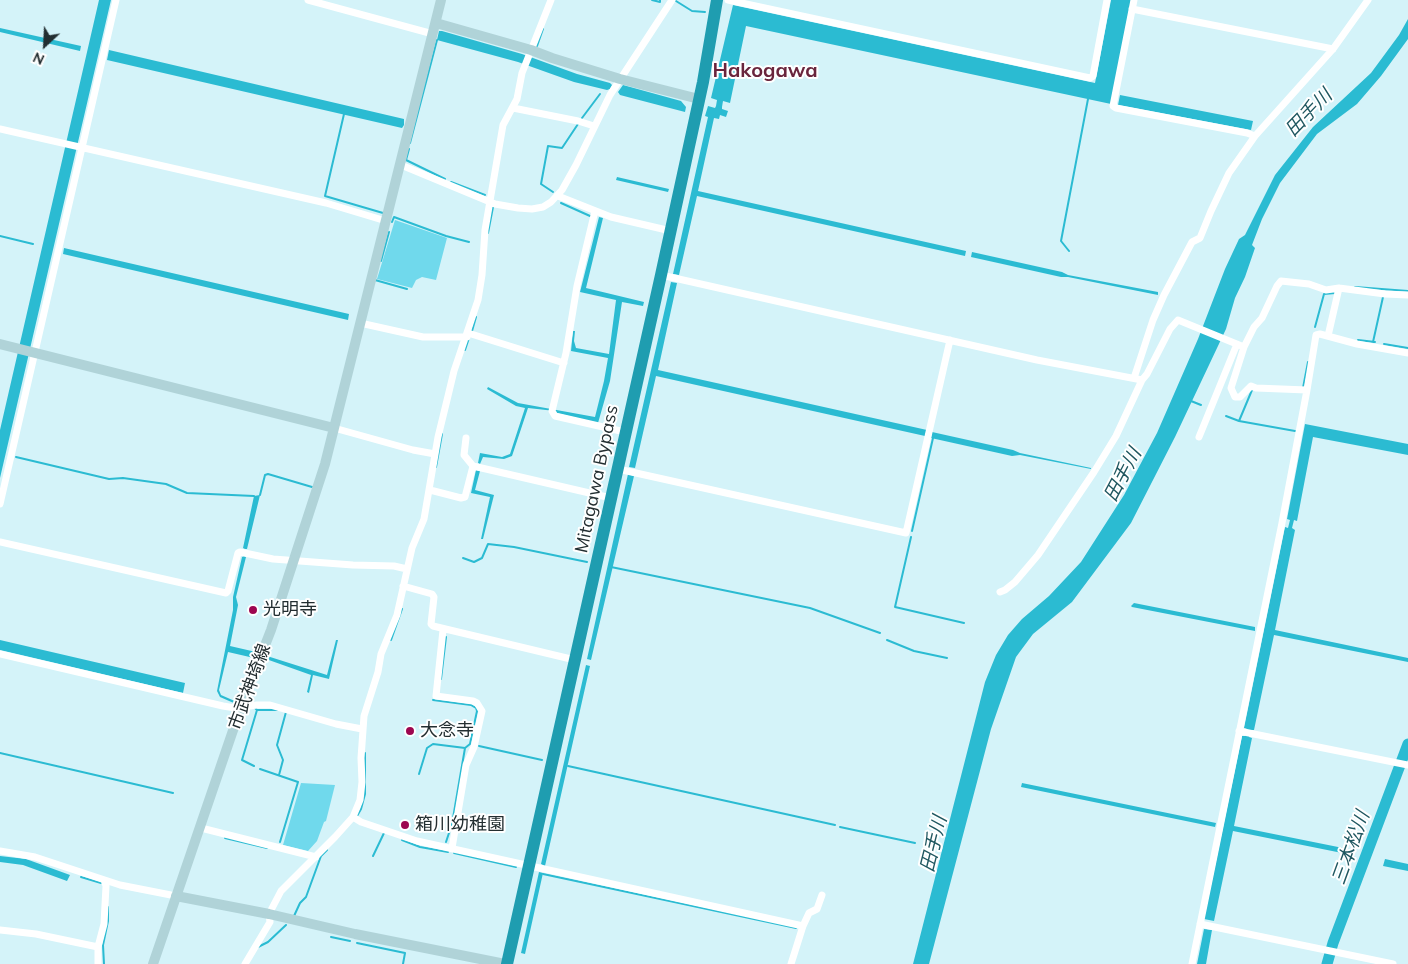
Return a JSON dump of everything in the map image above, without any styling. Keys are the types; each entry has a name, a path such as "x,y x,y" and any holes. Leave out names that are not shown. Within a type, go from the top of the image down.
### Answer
{"highway":[{"name":"Mitagawa Bypass","path":"506,964 530,866 671,230 699,99 717,0"}],"main road":[{"name":"市武神埼線","path":"153,964 242,707 272,630 293,560 316,495 401,165 441,0"},
{"path":"436,22 620,79 699,99"},
{"path":"0,344 334,428"},
{"path":"176,896 506,964"}],"street":[{"path":"0,504 80,147 116,0"},
{"path":"308,0 433,34"},
{"path":"245,964 270,922 269,914 281,890 355,818 362,782 362,729 364,716 378,672 381,654 397,615 405,587 412,548 424,519 432,491 435,454 454,371 469,335 478,300 485,230 503,125 517,99 524,66 551,0"},
{"path":"401,165 490,202 518,208 532,209 543,207 558,196 576,165 602,109 672,0"},
{"path":"728,0 1090,78 1093,76 1107,0"},
{"path":"1134,0 1113,106 1255,136"},
{"path":"1000,592 1006,590 1015,582 1038,555 1116,436 1138,379 1153,320 1192,242 1200,238 1229,173 1255,136 1333,49 1368,0"},
{"path":"1132,9 1333,49"},
{"path":"512,108 594,126"},
{"path":"0,129 326,203 386,221"},
{"path":"558,196 611,217 671,230"},
{"path":"596,212 577,286 564,363 552,409 555,416 625,432"},
{"path":"661,275 1037,360 1138,379 1147,374 1173,325 1178,320 1238,345"},
{"path":"1199,437 1238,345 1262,318 1276,286 1281,281 1309,284 1326,290 1339,288 1408,295"},
{"path":"1328,336 1339,288"},
{"path":"360,323 423,336 469,335 564,363"},
{"path":"1192,964 1245,732 1316,335 1320,334 1357,344 1408,353"},
{"path":"618,469 906,533 950,340"},
{"path":"1238,345 1231,388 1235,397 1240,397 1251,386 1256,388 1307,390"},
{"path":"334,428 413,450 435,454"},
{"path":"466,438 464,455 473,466 611,498"},
{"path":"432,491 461,498 465,497 473,466"},
{"path":"0,542 226,593 238,553 293,560 394,566 407,569"},
{"path":"405,587 432,594 434,597 431,624 433,626 443,630 575,660"},
{"path":"443,630 436,696 472,701 477,703 482,711 474,747 466,765 452,848"},
{"path":"0,654 223,706 236,708 270,705 336,724 362,729"},
{"path":"1245,732 1408,765"},
{"path":"355,818 417,841 803,926"},
{"path":"201,828 316,857"},
{"path":"0,851 35,857 104,880 176,896"},
{"path":"98,964 98,947 104,924 104,880"},
{"path":"791,964 803,926 809,913 817,909 822,895"},
{"path":"1200,924 1393,964"},
{"path":"0,930 36,934 98,947"}],"shaded area":[{"path":"99,0 111,0 0,478 0,430"},
{"path":"1111,0 1131,0 1111,104 746,26 730,103 723,101 722,109 728,111 726,117 720,115 719,119 714,118 698,191 966,251 965,256 697,196 679,275 673,274 708,117 705,116 708,106 715,108 716,106 717,100 711,98 733,5 1095,83"},
{"path":"1408,19 1408,39 1381,76 1357,104 1317,134 1280,183 1262,219 1252,245 1255,248 1235,298 1226,329 1175,437 1131,523 1072,602 1033,634 1016,657 991,729 929,964 913,964 985,682 996,655 1008,635 1022,619 1049,596 1081,562 1124,495 1157,433 1239,239 1245,235 1275,175 1313,127 1371,73 1399,35"},
{"path":"0,28 81,46 80,51 0,32"},
{"path":"439,31 522,54 612,85 607,90 574,82 518,62 437,40"},
{"path":"109,50 404,119 404,125 402,128 107,60"},
{"path":"623,85 681,101 686,107 685,112 620,95 618,92"},
{"path":"1120,95 1253,121 1251,130 1118,105"},
{"path":"617,177 669,189 668,192 616,180"},
{"path":"599,217 603,218 586,288 644,302 643,306 622,302 610,381 598,423 556,413 555,411 528,408 512,456 504,459 483,457 480,464 478,463 480,453 502,457 510,454 525,408 516,406 487,389 488,387 518,403 595,417 608,358 571,351 573,331 575,331 574,341 576,348 609,354 616,300 580,292"},
{"path":"395,220 447,238 436,280 422,277 416,280 412,288 377,279"},
{"path":"64,248 349,314 348,320 63,254"},
{"path":"972,252 1062,272 1068,275 1158,292 1158,295 1061,277 971,257"},
{"path":"671,282 677,283 658,370 927,430 925,436 656,376 635,468 629,467"},
{"path":"1305,424 1408,444 1408,455 1313,437 1297,521 1294,520 1292,528 1295,530 1275,630 1408,658 1408,662 1274,635 1254,730 1251,730 1249,737 1252,738 1234,826 1348,849 1347,854 1233,831 1214,921 1204,919 1242,736 1245,736 1247,729 1244,728 1285,527 1288,528 1290,520 1287,519"},
{"path":"932,432 1091,469 1020,455 1012,456 931,438"},
{"path":"476,470 480,471 475,490 494,495 483,539 481,539 490,497 471,493"},
{"path":"628,474 634,476 591,660 587,659"},
{"path":"260,495 247,549 245,549 243,548 254,496"},
{"path":"242,557 246,557 236,597 238,605 230,646 256,652 254,658 228,652 219,690 221,695 237,702 236,704 220,697 217,691 233,610 233,597"},
{"path":"1134,603 1255,627 1255,631 1132,607"},
{"path":"0,640 185,683 183,693 0,650"},
{"path":"336,640 338,640 329,679 313,675 309,693 307,692 311,675 266,659 267,656 327,675"},
{"path":"586,665 590,666 545,866 541,864"},
{"path":"301,783 335,785 326,821 317,841 308,851 283,845"},
{"path":"1022,783 1216,823 1215,827 1021,787"},
{"path":"0,856 26,859 70,875 67,881 23,865 0,862"},
{"path":"1385,859 1408,864 1408,871 1383,866"},
{"path":"539,872 543,873 525,954 521,953"},
{"path":"1204,929 1212,930 1206,964 1197,964"}],"waterway":[{"path":"652,0 660,2 660,0"},
{"path":"676,1 692,11 705,12"},
{"path":"537,46 543,29"},
{"path":"410,143 437,40"},
{"path":"582,118 600,94"},
{"path":"1069,251 1061,241 1088,99"},
{"path":"344,114 325,196 383,213"},
{"path":"553,192 541,184 548,146 562,148 578,124"},
{"path":"409,149 406,160 445,179"},
{"path":"451,182 485,195"},
{"path":"561,203 590,216"},
{"path":"488,233 493,207"},
{"path":"392,222 394,217 446,236 469,242"},
{"path":"381,261 389,232"},
{"path":"0,236 33,244"},
{"path":"375,280 407,289"},
{"path":"1355,287 1408,291"},
{"path":"1315,327 1324,294 1335,293"},
{"path":"1373,342 1383,297"},
{"path":"472,331 476,317"},
{"path":"465,350 469,338"},
{"path":"1358,340 1375,342"},
{"path":"1384,344 1408,348"},
{"path":"1303,388 1308,362"},
{"path":"1239,421 1252,390"},
{"path":"1191,401 1201,405"},
{"path":"1226,416 1239,421 1295,431"},
{"path":"436,467 442,434"},
{"path":"912,531 933,438"},
{"path":"16,457 109,479 123,478 166,484 187,493 254,496"},
{"path":"260,495 265,475 268,474 312,487"},
{"path":"911,537 895,607 964,623"},
{"path":"463,558 474,562 482,558 488,544 514,547 587,562"},
{"path":"611,567 810,608 880,633"},
{"path":"391,640 402,609"},
{"path":"441,679 446,637"},
{"path":"887,640 914,651 947,658"},
{"path":"433,700 471,705 477,711 470,744 465,748 452,824 446,842"},
{"path":"254,766 242,760 257,710 255,708"},
{"path":"257,710 277,710"},
{"path":"279,775 283,760 277,745 286,712"},
{"path":"419,774 427,748 433,744 465,748"},
{"name":"三本松川","path":"1327,964 1333,943 1408,744"},
{"path":"479,746 542,760"},
{"path":"0,753 173,793"},
{"path":"357,816 365,794 365,753"},
{"path":"568,766 835,825"},
{"path":"260,769 298,782 280,842"},
{"name":"田手川","path":"840,827 915,843"},
{"path":"373,856 384,833"},
{"path":"225,838 267,848"},
{"path":"402,840 420,847 448,852"},
{"path":"294,916 300,903 306,897 321,856 327,850"},
{"path":"454,853 516,867"},
{"path":"543,874 796,928"},
{"path":"81,877 101,883"},
{"path":"104,964 103,945 108,921 108,907"},
{"path":"258,947 268,942 286,925"},
{"path":"331,937 350,941"},
{"path":"357,943 405,953 403,964"}],"place":[{"name":"光明寺","path":"253,610"},
{"name":"大念寺","path":"410,731"},
{"name":"箱川幼稚園","path":"405,825"}],"district":[{"name":"Hakogawa","path":"765,71"}]}
